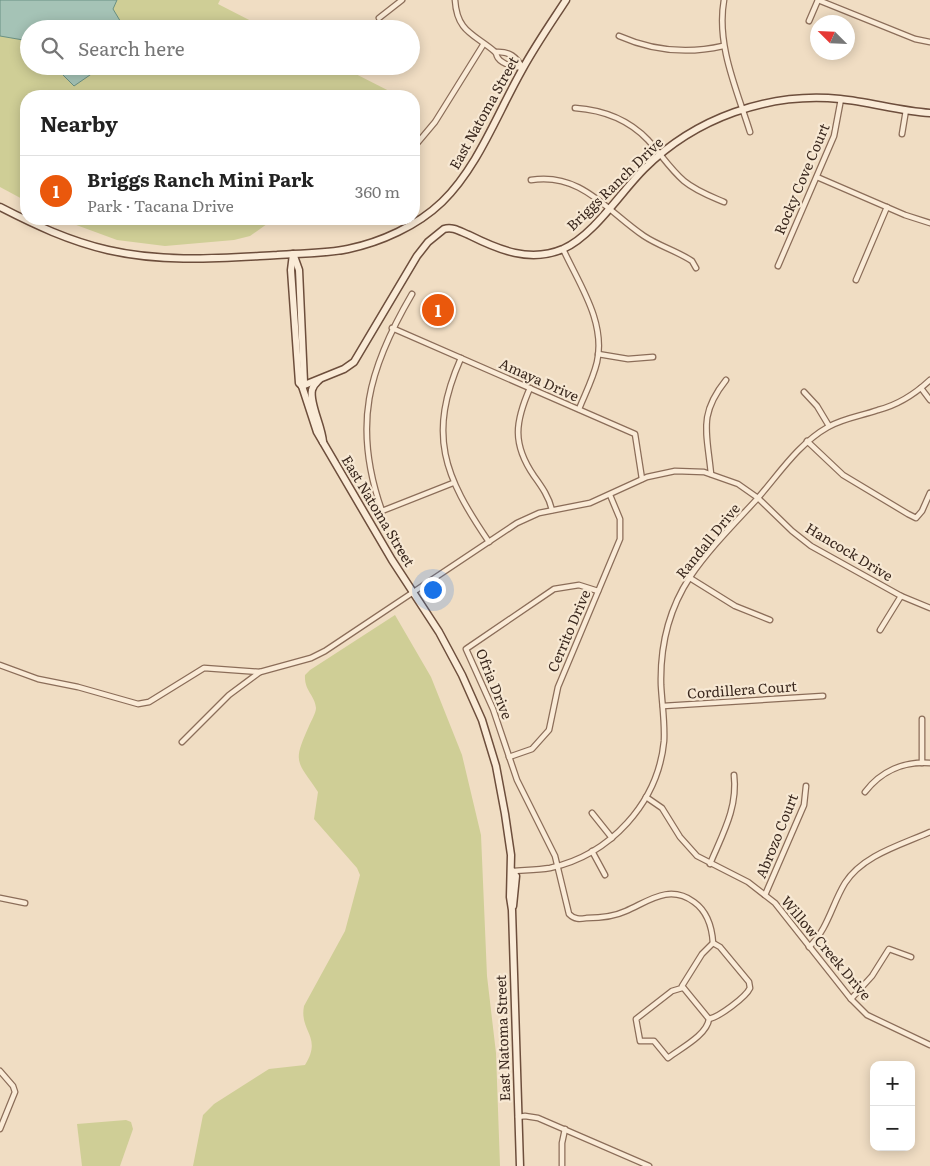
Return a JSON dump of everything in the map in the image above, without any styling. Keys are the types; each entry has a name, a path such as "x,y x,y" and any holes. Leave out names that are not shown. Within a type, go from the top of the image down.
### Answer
{"main road":[{"name":"East Natoma Street","path":"420,218 442,202 459,182 475,158 523,68 566,0"},
{"name":"Briggs Ranch Drive","path":"302,386 344,369 354,362 417,256 428,242 444,229 456,229 513,253 538,255 563,249 585,234 660,155 696,130 743,109 789,99 841,99 930,113"},
{"path":"0,206 20,216"},
{"path":"39,225 70,240 144,257 188,259 293,254"},
{"name":"East Natoma Street","path":"407,225 374,241 348,249 293,254 291,270 292,309 299,383 302,386 310,415 323,444 451,653 482,720 501,790 512,871 509,878 512,910 520,1166"},
{"path":"319,380 314,386 312,393 322,430 323,444"}],"street":[{"path":"379,18 402,0"},
{"path":"455,0 456,13 462,26 483,44 496,52 504,52 516,57 523,68"},
{"path":"724,0 721,21 724,46 750,132"},
{"path":"809,21 818,0 916,39 930,42"},
{"path":"620,36 647,46 673,50 699,50 724,46"},
{"path":"420,141 435,122 483,44"},
{"path":"496,52 499,59 512,67 523,68"},
{"name":"Rocky Cove Court","path":"778,266 837,128 841,99"},
{"path":"575,108 605,114 625,122 640,133 689,185 724,202"},
{"path":"902,134 906,110"},
{"path":"817,177 887,208 930,222"},
{"path":"531,180 550,179 575,184 586,190 646,238 692,261 696,268"},
{"path":"856,280 887,208"},
{"path":"563,249 594,316 598,331 598,354 593,376 579,409"},
{"path":"412,294 392,328 373,379 366,428 372,477 382,511 453,482"},
{"name":"Amaya Drive","path":"392,328 636,434 642,479"},
{"path":"598,354 628,359 652,357"},
{"path":"462,358 448,394 443,419 444,448 453,482 465,507 489,542"},
{"path":"711,474 706,428 707,413 712,399 726,380"},
{"name":"Randall Drive","path":"512,871 558,865 592,851 612,838 633,817 646,797 657,773 663,749 661,675 665,637 674,607 690,578 807,441 830,426 902,401 930,380"},
{"path":"530,388 518,421 519,446 527,466 547,496 552,510"},
{"path":"921,388 930,400"},
{"path":"804,392 818,406 830,426"},
{"path":"807,441 843,475 916,518 922,511 930,493"},
{"name":"Hancock Drive","path":"260,672 318,655 414,594 517,523 552,510 590,502 610,495 642,479 675,471 711,474 738,484 758,498 801,539 901,596 930,608"},
{"name":"Cerrito Drive","path":"508,757 532,748 549,730 556,692 620,534 619,514 610,495"},
{"path":"690,578 735,606 770,620"},
{"name":"Ofria Drive","path":"598,590 579,585 554,589 466,649 490,701 517,780 550,844 558,865 568,910 572,917 579,919 603,918 625,912 659,895 679,895 692,900 704,911 710,922 713,943"},
{"path":"880,630 901,596"},
{"path":"0,665 38,679 78,687 138,704 149,702 204,668 260,672"},
{"path":"182,742 229,695 260,672"},
{"name":"Cordillera Court","path":"663,706 823,696"},
{"path":"922,719 922,762"},
{"path":"865,792 887,772 904,765 922,762 930,763"},
{"path":"710,864 733,809 734,775"},
{"name":"Abrozo Court","path":"765,895 804,805 806,786"},
{"name":"Willow Creek Drive","path":"646,797 662,808 691,850 710,864 748,882 765,895 809,946 850,999 874,1020 930,1045"},
{"path":"592,813 612,838"},
{"path":"809,946 825,928 841,890 857,869 875,857 930,833"},
{"path":"592,851 605,875"},
{"path":"0,898 25,903"},
{"path":"713,943 720,947 748,982 750,988 746,994 717,1017 709,1019 682,988 683,981 702,954 713,943"},
{"path":"850,999 872,976 889,949 911,957"},
{"path":"682,988 672,991 636,1019 640,1040 654,1041 668,1058 705,1030 709,1019"},
{"path":"0,1129 15,1092 1,1074"},
{"path":"518,1117 532,1116 649,1166"},
{"path":"562,1166 562,1143 565,1129"},
{"path":"633,1166 636,1160"}],"shaded area":[{"path":"0,0 220,0 218,4 249,20 20,20 20,75 358,75 387,90 20,90 20,198 0,187"},
{"path":"0,0 117,0 113,9 120,20 20,20 20,39 0,36"},
{"path":"63,75 90,75 74,86"},
{"path":"76,225 266,225 250,236 234,240 165,246 117,240"},
{"path":"395,615 431,677 462,755 481,835 487,976 496,1053 500,1166 193,1166 203,1115 214,1104 269,1069 305,1065 310,1055 312,1047 303,1015 304,1006 345,931 360,875 357,868 314,819 318,792 299,761 300,748 316,708 306,685 305,675"},
{"path":"126,1120 131,1122 133,1129 120,1166 82,1166 77,1124"}],"place":[{"name":"Briggs Ranch Mini Park","path":"438,310"}]}
